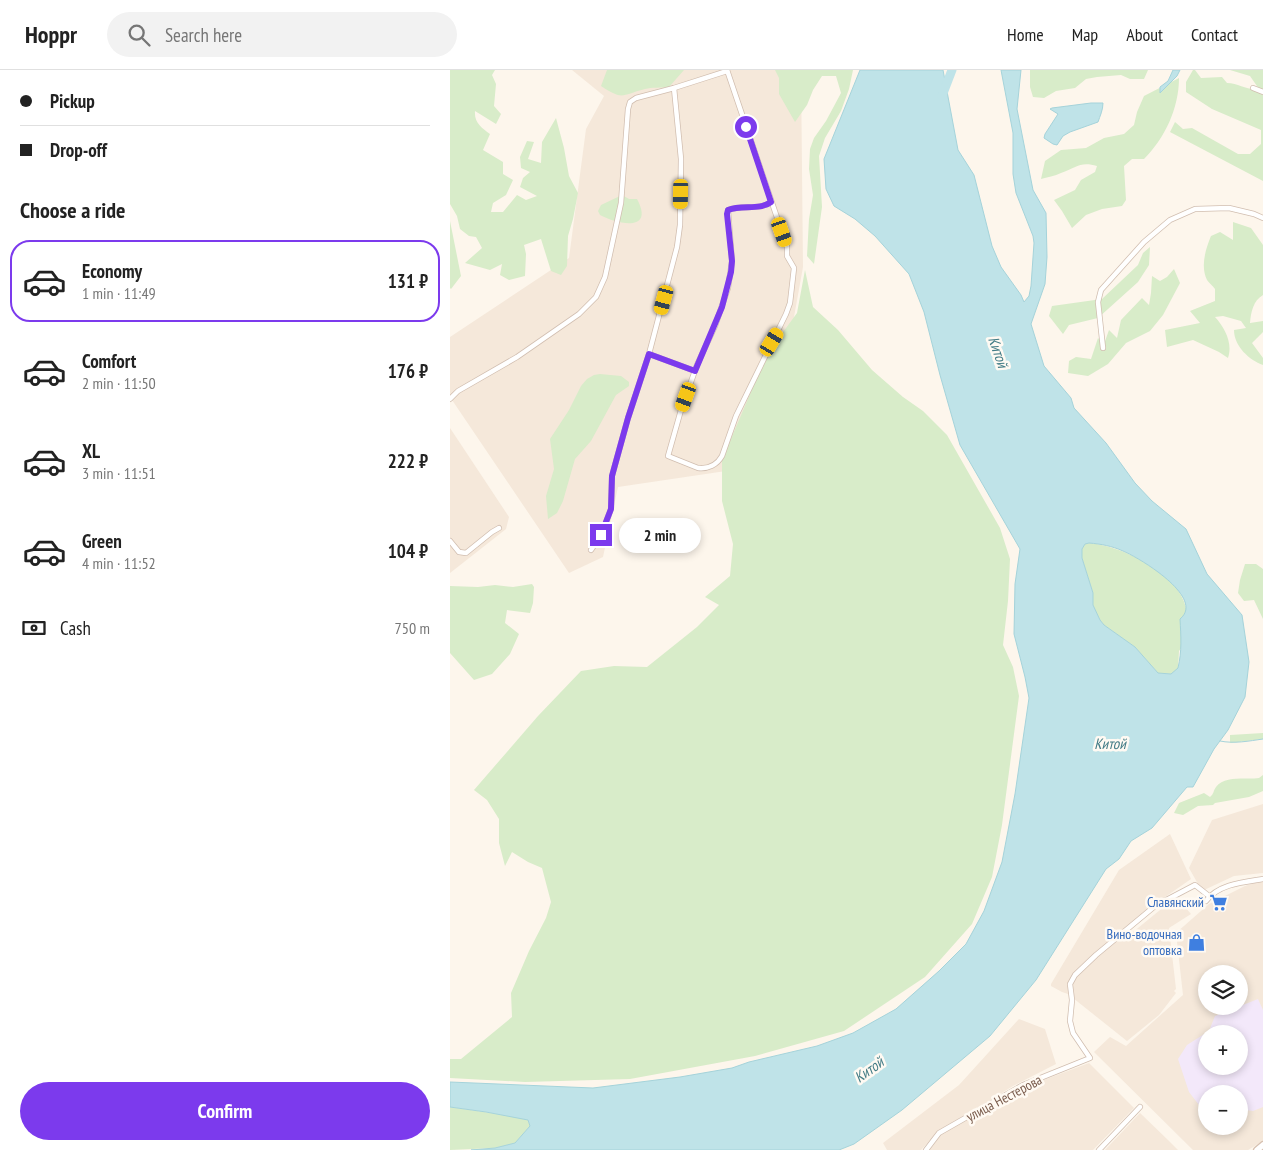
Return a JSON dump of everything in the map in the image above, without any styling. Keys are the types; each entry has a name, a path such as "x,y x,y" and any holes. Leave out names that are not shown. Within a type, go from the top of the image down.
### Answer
{"street":[{"path":"450,398 458,391 521,355 579,314 596,297 605,278 620,203 628,106 630,102 636,98 674,88 727,70 787,247 787,256 794,268 790,303 781,328 770,346 736,416 719,462 703,469 668,456 681,410 695,371 722,307 731,272 732,261 728,210 736,207 761,206 771,202"},
{"path":"591,550 601,535 611,509 612,476 628,418 649,354 677,247 680,229 681,159 674,88"},
{"path":"1253,88 1263,92"},
{"path":"1103,348 1098,302 1100,290 1144,242 1170,220 1194,209 1229,208 1263,218"},
{"path":"649,354 695,371"},
{"path":"450,541 459,552 466,552 499,528"},
{"path":"1206,902 1209,896 1214,893 1238,883 1263,879"},
{"name":"улица Нестерова","path":"926,1150 939,1133 1024,1085 1090,1058 1074,1033 1070,1021 1072,1000 1070,984 1075,975 1155,906 1195,884 1209,896"},
{"path":"1099,1150 1140,1108"},
{"path":"1257,1150 1263,1145"}],"shaded area":[{"path":"572,70 801,70 803,267 792,328 726,471 618,487 603,557 569,573 450,397 450,337 569,258 586,129 604,96"},
{"path":"450,428 509,517 506,529 450,573"},
{"path":"1263,804 1263,873 1234,876 1202,891 1189,868 1212,820"},
{"path":"1170,834 1191,879 1142,913 1145,917 1125,935 1127,937 1176,897 1191,914 1169,928 1176,989 1174,991 1176,993 1159,1015 1127,1041 1068,994 1051,986 1051,984 1119,870"},
{"path":"1263,880 1263,1141 1248,1150 1193,1150 1094,1052 1110,1037 1126,1046 1183,995 1176,933 1209,904 1245,886"},
{"path":"1258,999 1263,1010 1263,1107 1253,1111 1248,1110 1248,1085 1198,1085 1198,1104 1189,1092 1178,1059 1187,1045 1198,1038 1198,1075 1248,1075 1248,1025 1211,1025 1215,1016 1218,1015 1248,1015 1248,1003"},
{"path":"1019,1019 1045,1029 1056,1064 1013,1086 935,1135 921,1150 887,1150 883,1143 959,1085"},
{"path":"1089,1063 1134,1108 1093,1150 927,1150 936,1137 1025,1087"},
{"path":"1140,1113 1169,1141 1178,1150 1105,1150"}],"green space":[{"path":"450,70 495,70 492,75 496,84 494,106 501,114 496,124 475,111 475,115 479,125 490,134 483,150 503,162 503,174 513,180 506,195 493,203 491,212 503,212 517,195 526,200 537,196 520,187 523,178 530,172 521,168 520,157 527,141 534,142 528,159 541,163 542,142 556,118 569,176 578,193 568,236 567,266 561,275 551,271 541,239 524,245 526,254 525,276 509,280 500,275 502,264 490,270 465,263 482,248 476,237 469,236 460,229 457,216 450,204"},
{"path":"607,70 684,70 669,87 648,88 619,95 601,86"},
{"path":"775,70 853,70 841,111 825,138 819,156 822,207 814,264 807,256 809,219 813,195 809,169 810,149 814,138 826,121 841,93 836,76 822,76 813,90 807,105 795,122 779,94 779,78"},
{"path":"1030,70 1148,70 1144,79 1130,79 1121,75 1086,79 1075,88 1056,91 1044,98 1033,97 1030,87"},
{"path":"1193,70 1201,78 1222,77 1227,83 1259,89 1250,76 1230,70 1263,70 1263,181 1170,132 1175,122 1183,129 1192,128 1238,154 1250,154 1261,144 1261,130 1212,109 1186,92 1186,82"},
{"path":"1179,78 1173,111 1158,142 1144,159 1132,159 1124,166 1126,200 1122,206 1102,209 1086,215 1072,228 1054,200 1075,190 1081,180 1095,172 1097,166 1086,164 1041,179 1045,161 1061,150 1086,148 1104,138 1124,134 1134,125 1144,96"},
{"path":"622,195 629,199 637,199 641,210 641,217 638,221 624,223 600,215 598,211 601,205"},
{"path":"450,221 461,276 451,289 450,288"},
{"path":"1233,222 1251,228 1263,245 1263,295 1255,304 1250,323 1263,321 1263,332 1252,343 1263,358 1263,365 1253,360 1239,347 1234,330 1246,328 1241,321 1223,316 1215,317 1222,326 1229,341 1228,358 1193,340 1167,347 1165,330 1200,323 1190,311 1215,301 1215,289 1205,275 1204,263 1206,252 1211,236 1220,232 1233,240"},
{"path":"1150,247 1149,265 1138,282 1098,318 1069,325 1063,334 1049,316 1052,306 1102,299 1138,265 1143,253"},
{"path":"1174,269 1180,283 1163,315 1150,331 1126,343 1108,364 1088,376 1068,373 1069,361 1076,357 1091,359 1098,338 1104,344 1109,330 1117,338 1121,320 1142,298 1149,305 1152,276 1160,281 1167,277"},
{"path":"805,270 813,307 838,330 872,370 903,397 923,411 947,435 1000,528 1010,559 1003,645 1013,667 1019,696 1002,825 992,877 972,924 925,977 844,1031 755,1056 630,1079 525,1082 450,1078 450,1059 461,1059 512,1017 511,993 546,918 551,902 542,868 512,852 505,866 499,843 499,819 487,800 474,790 538,716 581,671 614,666 647,667 697,627 719,605 705,597 730,576 733,544 722,501 722,460 767,354 797,313"},
{"path":"600,374 621,376 629,382 629,386 616,395 591,441 575,459 563,501 557,513 548,519 546,496 554,469 550,439 569,410 581,386 587,379"},
{"path":"1089,543 1117,550 1147,564 1161,573 1181,595 1186,608 1186,622 1182,647 1179,651 1178,669 1171,674 1158,673 1135,647 1104,625 1100,620 1093,605 1093,593 1082,558 1082,549 1085,544"},
{"path":"1245,564 1256,564 1263,569 1263,619 1254,600 1244,601 1238,593"},
{"path":"532,584 534,587 533,603 530,613 507,610 505,623 519,634 510,654 492,674 474,680 450,653 450,586 478,587 495,585 513,587"},
{"path":"1263,733 1263,739 1230,743 1230,735"},
{"path":"1263,775 1263,791 1249,797 1215,803 1213,805 1198,806 1183,815 1174,813 1179,803 1204,793 1210,797 1220,783 1230,779 1259,778"},
{"path":"450,1107 519,1117 528,1120 530,1126 515,1143 495,1148 450,1150"}],"water":[{"name":"Китой","path":"860,70 943,70 958,150 974,175 992,246 1001,267 1024,302 1029,296 1031,286 1034,243 1016,193 1013,174 1013,133 1001,70 1021,70 1017,109 1033,190 1046,213 1047,257 1045,284 1031,324 1044,366 1071,398 1074,408 1106,443 1135,483 1152,501 1186,529 1207,574 1242,615 1249,662 1245,697 1228,730 1214,749 1193,787 1187,787 1152,828 1131,841 1119,859 1106,869 1036,980 990,1036 902,1110 854,1144 839,1150 471,1150 495,1148 515,1143 530,1126 528,1120 450,1107 450,1082 593,1088 680,1077 732,1068 749,1062 817,1046 853,1033 896,1009 966,944 984,911 1002,862 1015,794 1029,698 1014,634 1015,584 1020,549 960,445 924,312 909,274 875,236 855,219 834,206 826,189 824,159","holes":["1089,543 1119,549 1131,555 1155,570 1178,590 1184,600 1186,610 1180,619 1181,644 1178,668 1171,674 1158,673 1135,647 1104,625 1100,620 1093,605 1093,593 1082,558 1082,549 1085,544"]},
{"path":"1173,70 1180,70 1177,76 1160,93 1160,87 1168,81"},
{"path":"1103,103 1098,122 1070,132 1063,136 1057,145 1044,138 1058,114 1050,109"}],"waterway":[{"name":"Китой","path":"942,96 952,70"},
{"path":"1220,741 1236,742 1263,739"}],"place":[{"name":"Славянский","path":"1218,902"},
{"name":"Вино-водочная оптовка","path":"1196,942"}],"route":[{"path":"601,535 611,509 612,476 628,418 649,354 695,371 715,326 728,288 732,261 728,210 736,207 761,206 771,202 746,127"}]}
